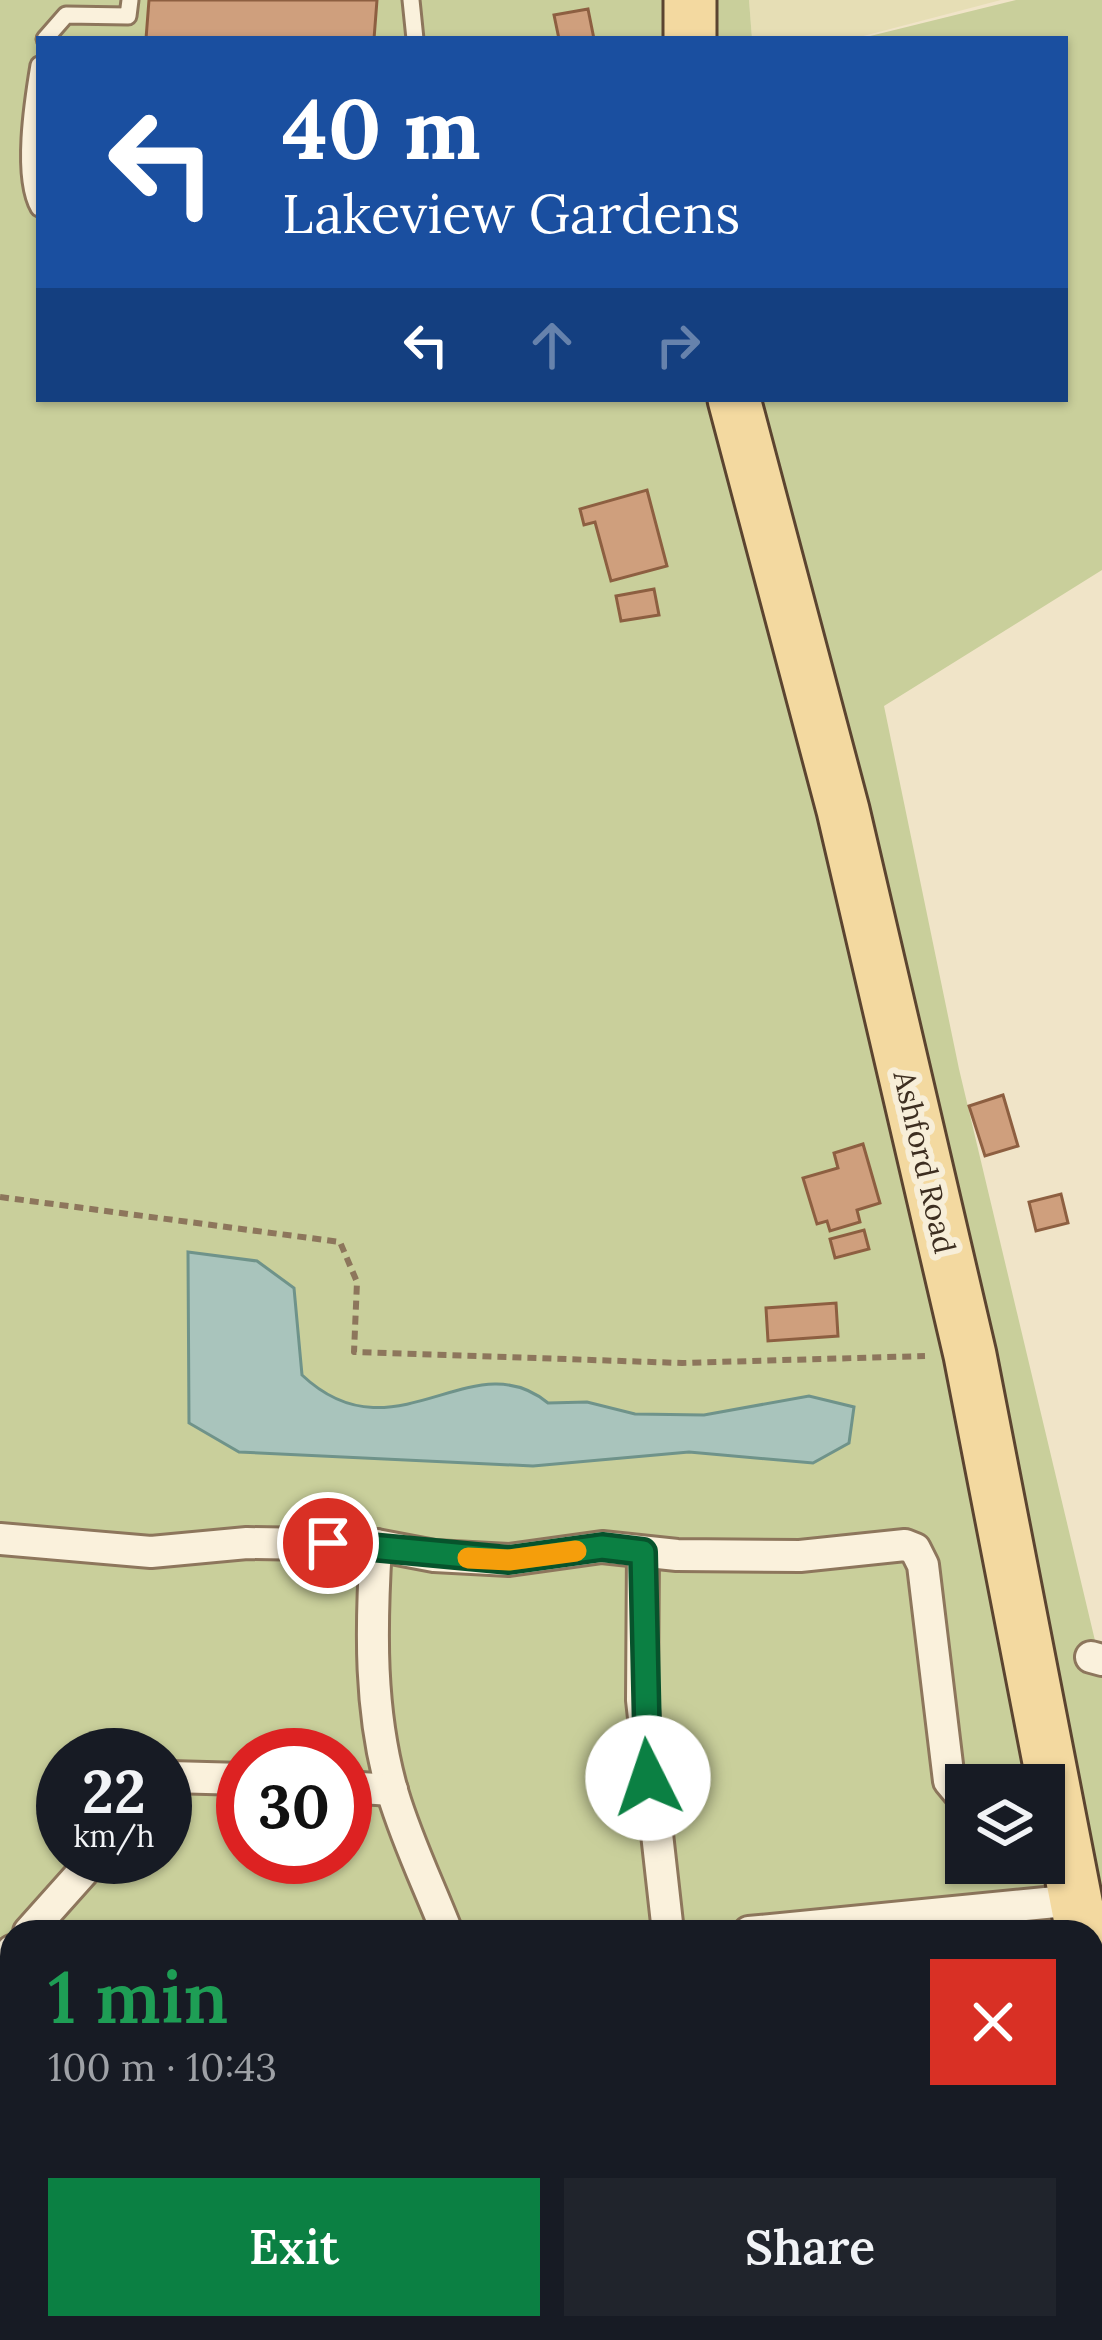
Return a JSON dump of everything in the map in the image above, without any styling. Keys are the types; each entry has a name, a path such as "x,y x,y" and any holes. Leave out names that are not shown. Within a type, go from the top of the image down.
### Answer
{"main road":[{"path":"690,0 690,36"},
{"name":"Ashford Road","path":"735,402 843,810 970,1355 1079,1916"}],"street":[{"path":"0,1539 151,1552 247,1543 376,1545 434,1556 509,1560 602,1547 800,1556 887,1544 914,1549 923,1565 930,1610 947,1764"},
{"path":"376,1545 371,1666 392,1790 442,1920"},
{"path":"643,1552 642,1700 667,1920"},
{"path":"372,1789 392,1790"},
{"path":"40,1920 72,1884"},
{"path":"989,1920 1079,1916"}],"lane":[{"path":"48,36 66,15 128,16 130,0"},
{"path":"411,0 415,36"},
{"path":"36,93 31,140 36,204"}],"path":[{"path":"0,1197 340,1241 357,1282 354,1352 682,1364 970,1355"}],"shaded area":[{"path":"749,0 1001,0 863,36 752,36"}],"green space":[{"path":"0,0 749,0 752,36 36,36 36,402 1068,402 1068,36 870,36 1016,0 1102,0 1102,570 884,706 959,1069 1102,1670 1102,1920 0,1920"}],"water":[{"path":"188,1252 257,1261 294,1288 302,1375 336,1399 369,1407 400,1405 490,1384 519,1387 548,1403 587,1402 635,1414 704,1415 809,1396 854,1407 849,1443 813,1463 689,1452 533,1466 239,1452 189,1423"}],"building":[{"path":"149,0 377,0 374,36 146,36"},
{"path":"588,9 593,36 558,36 554,15"},
{"path":"647,490 667,566 611,581 595,522 584,525 580,509"},
{"path":"654,589 659,615 621,621 616,596"},
{"path":"1003,1095 1018,1146 985,1156 969,1106"},
{"path":"863,1144 880,1203 857,1210 860,1222 830,1231 827,1221 817,1224 803,1178 838,1168 834,1153"},
{"path":"1061,1194 1068,1223 1036,1231 1029,1202"},
{"path":"864,1230 869,1249 835,1258 830,1239"},
{"path":"836,1303 838,1336 768,1341 766,1308"}],"slow traffic":[{"path":"468,1558 509,1560 576,1551"}],"route":[{"path":"328,1543 509,1560 602,1547 643,1552 642,1700 648,1778"}]}
